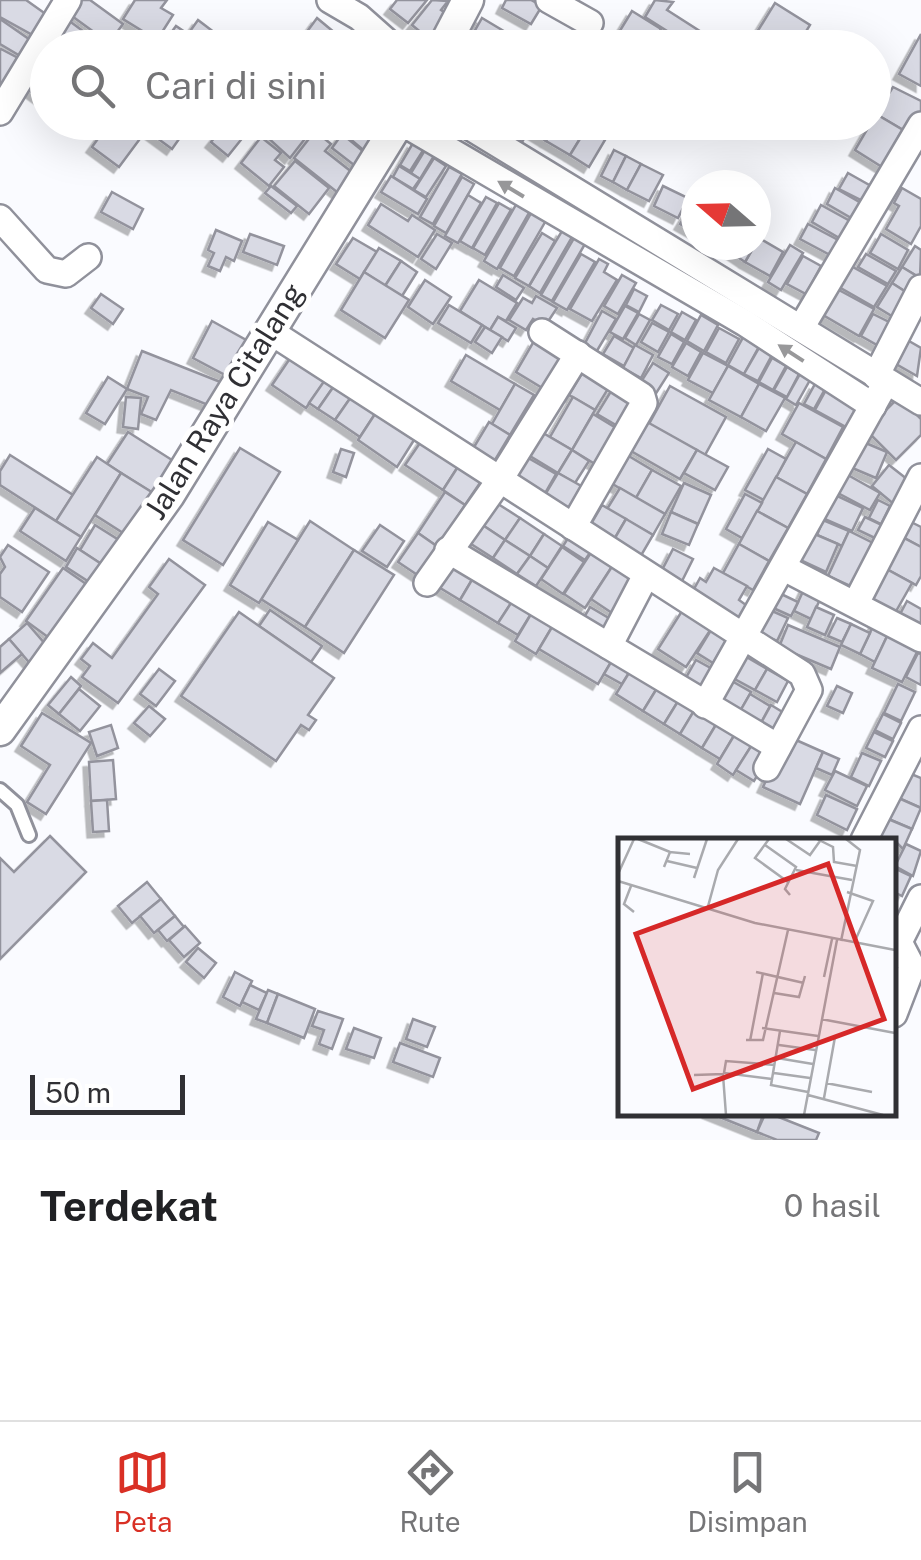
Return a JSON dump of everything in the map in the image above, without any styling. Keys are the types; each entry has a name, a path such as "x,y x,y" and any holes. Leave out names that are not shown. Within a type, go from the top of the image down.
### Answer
{"street":[{"path":"50,30 68,0"},
{"path":"330,0 370,30"},
{"path":"549,0 590,23"},
{"path":"450,30 461,3"},
{"path":"0,112 30,63"},
{"path":"801,328 921,125"},
{"name":"Jalan Raya Citalang","path":"6,717 169,495 389,140"},
{"path":"430,140 744,323 873,406"},
{"path":"491,140 921,402"},
{"path":"0,218 8,245 56,274 66,274 88,257"},
{"path":"624,256 637,232"},
{"path":"705,705 873,406 921,290"},
{"path":"268,330 498,482 744,637 808,682 809,690 772,757 705,705 448,550"},
{"path":"542,332 642,396 644,402 573,527"},
{"path":"427,583 498,482 578,354"},
{"path":"856,603 921,478"},
{"path":"784,568 921,639"},
{"path":"608,646 645,576"},
{"path":"865,838 921,729"},
{"path":"896,1009 912,967 905,946 921,898"}],"lane":[{"path":"0,790 17,805 30,835"}],"building":[{"path":"0,0 26,0 50,17 43,30 30,30 30,34 0,17"},
{"path":"73,0 90,0 123,24 119,30 91,30 65,11"},
{"path":"135,0 167,0 161,8 173,15 163,30 141,30 123,19"},
{"path":"397,0 427,0 408,23 390,9"},
{"path":"432,0 448,1 441,10 448,15 436,30 418,30 412,25"},
{"path":"506,0 531,0 542,6 531,24 502,8"},
{"path":"655,0 673,2 667,10 698,30 666,30 645,17"},
{"path":"775,3 810,25 807,30 758,30"},
{"path":"632,11 661,29 660,30 620,30"},
{"path":"64,17 82,30 59,30"},
{"path":"317,18 331,30 308,30"},
{"path":"482,18 502,30 475,30"},
{"path":"0,19 30,40 30,55 27,60 0,44"},
{"path":"198,20 211,30 191,30"},
{"path":"921,34 921,86 899,74"},
{"path":"0,50 20,59 0,94"},
{"path":"30,68 30,91 19,83"},
{"path":"893,87 921,101 921,121 915,131 891,123"},
{"path":"891,123 903,130 899,136 908,142 890,172 855,150 861,140 891,140"},
{"path":"97,140 139,140 119,167 92,147"},
{"path":"160,140 178,140 172,149"},
{"path":"213,140 241,140 228,156"},
{"path":"259,140 265,140 281,153 275,160 284,167 269,186 241,163"},
{"path":"270,140 304,140 290,158"},
{"path":"308,140 326,140 331,144 325,151 353,173 337,192 294,158"},
{"path":"338,140 349,140 364,152 354,165 332,148"},
{"path":"351,140 379,140 368,154"},
{"path":"547,140 579,140 570,155"},
{"path":"579,140 605,140 589,167 570,155"},
{"path":"413,143 424,149 410,171 400,165"},
{"path":"425,150 434,156 420,179 411,173"},
{"path":"614,150 626,156 613,182 601,176"},
{"path":"626,156 641,164 627,190 613,182"},
{"path":"434,158 446,166 426,197 414,190"},
{"path":"295,161 329,188 309,214 274,186"},
{"path":"641,164 663,175 649,201 627,190"},
{"path":"399,166 420,179 413,189 393,177"},
{"path":"449,167 462,174 433,224 420,217"},
{"path":"848,173 871,186 863,201 839,189"},
{"path":"391,176 427,199 418,214 381,192"},
{"path":"462,177 474,184 446,233 434,226"},
{"path":"271,186 297,206 291,213 265,193"},
{"path":"663,186 681,195 678,218 654,206"},
{"path":"835,188 861,203 853,219 827,204"},
{"path":"902,188 921,199 921,226 911,244 886,229 899,206 894,203"},
{"path":"112,192 143,209 133,229 101,212"},
{"path":"468,195 481,203 458,243 445,236"},
{"path":"486,197 497,203 472,248 460,241"},
{"path":"499,203 511,210 485,255 473,248"},
{"path":"517,203 530,211 497,269 484,261"},
{"path":"381,204 408,221 412,215 435,230 418,257 368,225"},
{"path":"821,205 850,221 841,239 812,222"},
{"path":"534,208 548,217 514,276 500,268"},
{"path":"808,224 840,241 832,256 800,239"},
{"path":"216,230 242,241 234,261 226,257 220,271 208,266 214,253 208,250"},
{"path":"562,231 572,237 540,293 529,286"},
{"path":"542,233 555,241 529,286 515,278"},
{"path":"250,234 284,246 277,265 243,252"},
{"path":"437,234 452,243 436,269 421,259"},
{"path":"881,234 908,250 898,269 870,253"},
{"path":"353,238 377,252 360,279 336,264"},
{"path":"574,238 585,244 552,301 541,295"},
{"path":"771,245 783,252 770,276 745,262 771,260"},
{"path":"790,245 803,253 781,290 768,282"},
{"path":"915,246 921,250 920,278 902,267"},
{"path":"379,248 401,261 385,286 364,272"},
{"path":"581,254 595,262 567,310 553,302"},
{"path":"866,254 896,271 888,284 858,267"},
{"path":"803,256 821,266 806,294 787,284"},
{"path":"599,259 608,264 604,272 617,280 592,321 570,309"},
{"path":"401,261 417,272 402,296 385,286"},
{"path":"851,266 887,286 874,307 839,287"},
{"path":"902,267 920,278 909,294 892,283"},
{"path":"364,272 409,300 385,338 341,310"},
{"path":"503,275 524,288 516,300 496,287"},
{"path":"622,275 636,283 618,314 604,306"},
{"path":"425,280 451,297 433,324 408,307"},
{"path":"479,280 517,303 506,321 498,317 490,330 460,311"},
{"path":"892,283 909,294 895,318 877,307"},
{"path":"634,289 647,296 639,312 626,305"},
{"path":"837,289 874,309 859,336 823,315"},
{"path":"101,294 123,309 113,324 91,308"},
{"path":"536,296 557,308 545,326 533,319 526,330 509,320 523,298 532,303"},
{"path":"449,305 482,325 471,343 438,323"},
{"path":"661,305 678,314 669,330 652,320"},
{"path":"625,306 638,313 623,339 610,332"},
{"path":"602,311 616,319 595,354 583,347"},
{"path":"682,312 696,320 685,340 671,332"},
{"path":"639,314 650,320 636,345 625,338"},
{"path":"873,314 889,322 877,345 861,336"},
{"path":"701,315 718,325 704,351 687,341"},
{"path":"498,317 516,328 508,341 490,330"},
{"path":"212,321 248,341 229,377 193,358"},
{"path":"652,323 669,332 658,352 641,342"},
{"path":"485,327 502,337 492,353 475,342"},
{"path":"719,328 739,339 726,363 706,352"},
{"path":"746,332 762,341 744,374 728,365"},
{"path":"671,334 684,342 672,364 658,357"},
{"path":"614,336 634,348 624,366 603,354"},
{"path":"534,341 562,358 544,389 516,372"},
{"path":"909,341 921,348 917,376 896,364"},
{"path":"686,343 701,352 688,376 672,367"},
{"path":"635,345 653,355 641,378 623,368"},
{"path":"759,348 772,355 758,381 744,374"},
{"path":"142,351 228,385 218,409 171,390 156,420 141,414 148,397 127,389"},
{"path":"295,351 329,375 306,408 272,385"},
{"path":"703,353 728,366 713,393 688,380"},
{"path":"466,355 515,384 500,410 451,381"},
{"path":"772,358 786,366 773,390 759,382"},
{"path":"653,363 669,373 653,398 637,388"},
{"path":"728,366 759,384 741,417 709,400"},
{"path":"787,367 799,374 787,397 774,390"},
{"path":"585,368 611,384 595,410 569,395"},
{"path":"800,374 810,380 796,405 786,399"},
{"path":"108,377 127,389 105,424 86,413"},
{"path":"325,380 334,386 318,409 309,403"},
{"path":"515,384 534,395 510,435 492,424"},
{"path":"759,384 785,398 766,431 741,417"},
{"path":"815,384 825,389 814,409 804,404"},
{"path":"334,386 351,397 335,420 318,409"},
{"path":"670,386 726,417 705,455 649,424"},
{"path":"613,388 637,402 621,428 597,414"},
{"path":"826,390 857,406 846,427 815,410"},
{"path":"126,397 141,398 138,429 123,427"},
{"path":"351,397 375,414 360,437 335,420"},
{"path":"573,397 595,410 572,450 550,437"},
{"path":"899,397 921,419 921,435 896,460 866,430"},
{"path":"799,403 843,427 826,459 782,434"},
{"path":"375,414 414,440 397,467 358,440"},
{"path":"593,414 616,428 595,464 572,450"},
{"path":"640,418 697,450 680,479 624,447"},
{"path":"489,422 510,435 492,465 471,452"},
{"path":"538,430 572,450 558,473 525,453"},
{"path":"128,432 183,467 162,499 107,464"},
{"path":"424,437 461,462 443,490 405,465"},
{"path":"861,441 887,452 876,478 850,467"},
{"path":"796,442 826,459 807,494 776,477"},
{"path":"240,448 280,472 223,565 183,540"},
{"path":"341,449 354,453 346,477 333,472"},
{"path":"768,449 786,459 764,500 745,490"},
{"path":"572,450 589,461 575,483 558,473"},
{"path":"697,450 728,467 715,490 684,473"},
{"path":"10,455 73,495 56,521 0,485 0,471"},
{"path":"523,455 556,474 544,495 507,483"},
{"path":"627,455 652,470 636,498 611,483"},
{"path":"97,457 121,473 81,537 56,521"},
{"path":"461,462 484,477 465,505 443,490"},
{"path":"889,465 912,483 895,505 872,486"},
{"path":"652,470 681,486 665,514 636,498"},
{"path":"121,473 158,496 131,538 95,515"},
{"path":"558,473 583,487 568,512 543,498"},
{"path":"846,474 880,493 870,510 836,492"},
{"path":"776,477 807,494 788,528 757,511"},
{"path":"684,483 711,495 698,524 671,512"},
{"path":"620,488 665,514 653,535 607,509"},
{"path":"445,492 465,505 438,547 418,533"},
{"path":"831,493 863,508 852,531 820,517"},
{"path":"745,494 762,503 742,538 726,529"},
{"path":"878,500 890,506 881,524 869,518"},
{"path":"495,502 520,518 505,540 481,524"},
{"path":"602,505 626,519 612,543 588,529"},
{"path":"35,508 81,537 66,561 20,531"},
{"path":"757,511 788,528 769,561 739,544"},
{"path":"671,512 698,524 689,545 662,534"},
{"path":"865,517 884,526 877,539 858,530"},
{"path":"520,518 544,534 530,556 505,540"},
{"path":"626,519 653,535 639,559 612,543"},
{"path":"823,520 849,531 842,546 817,535"},
{"path":"310,521 354,550 305,627 261,599"},
{"path":"268,522 298,540 259,603 230,585"},
{"path":"911,522 921,527 921,547 903,537"},
{"path":"481,524 505,540 493,558 468,542"},
{"path":"95,525 122,542 106,567 80,550"},
{"path":"380,525 404,541 387,567 362,551"},
{"path":"849,531 877,545 857,589 828,576"},
{"path":"572,532 594,547 585,560 563,546"},
{"path":"810,532 838,544 826,572 798,559"},
{"path":"418,533 438,547 419,576 398,562"},
{"path":"544,534 562,546 548,568 530,556"},
{"path":"902,537 921,547 921,576 916,585 885,568"},
{"path":"505,540 530,556 517,574 493,558"},
{"path":"739,544 769,561 753,590 723,573"},
{"path":"8,545 49,572 22,612 0,597 0,574 5,567 0,557"},
{"path":"562,547 584,562 563,594 541,579"},
{"path":"77,548 109,569 97,587 66,567"},
{"path":"594,548 615,562 585,608 564,594"},
{"path":"673,549 693,559 681,583 661,572"},
{"path":"354,550 394,575 344,653 305,627"},
{"path":"530,556 548,568 536,586 517,574"},
{"path":"169,559 205,585 118,703 82,677 90,666 81,659 93,643 112,658 158,594 149,587"},
{"path":"453,559 476,573 460,600 437,586"},
{"path":"615,562 640,578 615,615 591,599"},
{"path":"879,565 912,583 895,613 863,595"},
{"path":"63,568 89,586 52,640 26,621"},
{"path":"714,568 747,586 739,600 746,605 734,626 688,600 700,578 706,582"},
{"path":"476,573 515,597 498,623 460,600"},
{"path":"805,587 822,595 811,619 794,611"},
{"path":"777,592 798,602 791,616 771,607"},
{"path":"515,597 534,609 518,635 498,623"},
{"path":"907,601 921,609 921,626 898,618"},
{"path":"590,607 612,620 601,639 579,626"},
{"path":"763,607 788,618 777,641 753,630"},
{"path":"816,607 834,615 825,635 807,627"},
{"path":"534,609 555,622 536,654 515,641"},
{"path":"270,610 322,646 311,662 259,626"},
{"path":"682,611 711,629 686,667 658,649"},
{"path":"239,612 334,678 308,715 316,720 309,730 301,725 276,761 181,696"},
{"path":"837,618 851,624 842,642 828,636"},
{"path":"555,622 614,657 598,684 539,649"},
{"path":"875,622 890,630 875,662 860,654"},
{"path":"27,623 52,652 34,668 9,639"},
{"path":"851,624 870,633 860,654 841,645"},
{"path":"788,625 840,647 831,669 779,647"},
{"path":"711,630 727,640 713,663 697,653"},
{"path":"890,630 921,644 902,682 872,668"},
{"path":"9,639 22,654 0,673 0,647"},
{"path":"918,653 921,654 921,685 906,677"},
{"path":"743,655 767,669 755,690 731,677"},
{"path":"614,657 632,668 622,684 604,674"},
{"path":"696,660 716,671 703,695 683,683"},
{"path":"632,668 659,685 643,711 616,694"},
{"path":"159,669 175,681 156,706 140,694"},
{"path":"767,669 788,681 777,702 755,690"},
{"path":"71,677 81,686 59,714 48,705"},
{"path":"730,680 751,692 735,720 714,708"},
{"path":"898,684 915,692 901,721 884,713"},
{"path":"659,685 680,698 664,724 643,711"},
{"path":"837,686 852,693 843,713 827,706"},
{"path":"79,689 100,706 80,731 59,714"},
{"path":"750,694 770,706 756,732 735,720"},
{"path":"680,698 696,708 680,734 664,724"},
{"path":"698,704 720,718 702,748 680,734"},
{"path":"771,705 789,716 775,742 756,732"},
{"path":"149,706 165,719 150,736 134,723"},
{"path":"42,713 91,743 46,814 27,802 50,765 21,746"},
{"path":"883,714 901,723 893,739 875,730"},
{"path":"720,718 738,729 720,759 702,748"},
{"path":"111,725 118,748 97,756 89,732"},
{"path":"738,729 755,740 733,775 717,764"},
{"path":"874,732 893,741 885,757 866,748"},
{"path":"787,736 823,752 800,804 763,787"},
{"path":"755,740 772,751 754,781 736,770"},
{"path":"823,752 839,759 832,775 816,768"},
{"path":"862,753 881,761 869,786 851,777"},
{"path":"113,760 116,799 91,801 89,762"},
{"path":"835,771 867,786 857,806 825,790"},
{"path":"904,771 921,778 921,808 894,796"},
{"path":"826,795 857,809 847,830 817,815"},
{"path":"894,796 921,808 912,829 884,817"},
{"path":"107,800 109,831 93,832 91,801"},
{"path":"881,816 912,829 903,849 896,838 873,835"},
{"path":"50,836 86,872 0,959 0,858 14,872"},
{"path":"906,844 921,851 913,876 896,864"},
{"path":"896,869 911,876 902,896 896,893"},
{"path":"147,882 161,899 132,923 118,906"},
{"path":"161,899 175,916 154,933 140,916"},
{"path":"175,916 184,927 167,941 158,930"},
{"path":"185,926 200,943 184,957 169,940"},
{"path":"198,948 216,963 204,978 186,962"},
{"path":"235,972 252,981 240,1006 223,997"},
{"path":"250,985 267,993 259,1010 242,1002"},
{"path":"268,990 278,994 267,1023 256,1019"},
{"path":"278,994 315,1009 304,1038 267,1023"},
{"path":"318,1011 343,1019 332,1049 319,1044 324,1030 312,1026"},
{"path":"413,1019 435,1027 427,1047 406,1039"},
{"path":"354,1028 381,1038 374,1058 346,1049"},
{"path":"400,1043 440,1058 433,1077 393,1062"},
{"path":"714,1115 763,1115 757,1132"},
{"path":"765,1115 774,1115 819,1133 816,1140 777,1140 757,1132"}]}
